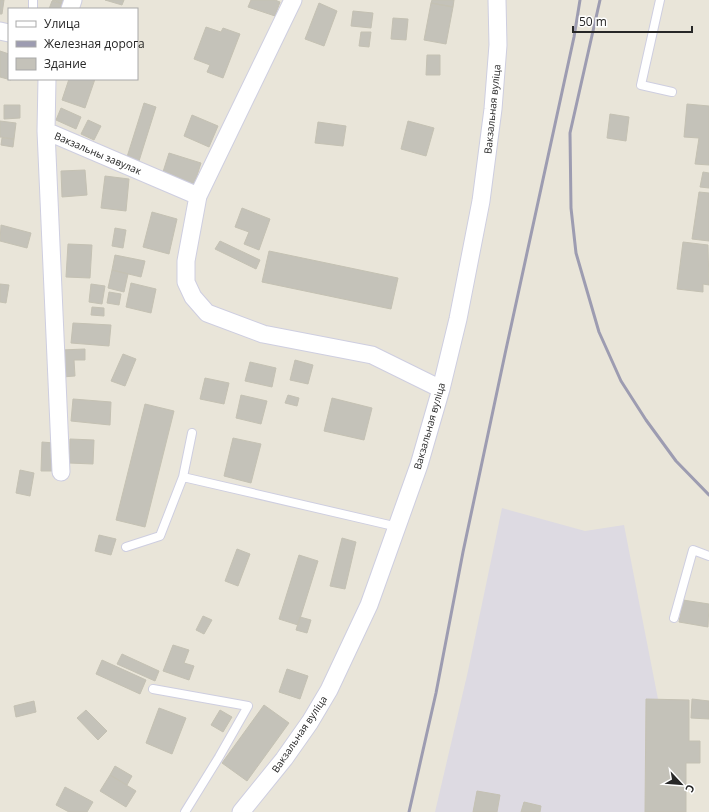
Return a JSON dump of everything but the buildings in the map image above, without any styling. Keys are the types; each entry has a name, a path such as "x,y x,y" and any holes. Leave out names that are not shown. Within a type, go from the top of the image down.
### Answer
{"street":[{"path":"293,0 198,196 186,261 186,282 193,297 207,313 263,334 372,354 441,389"},
{"name":"Вакзальная вуліца","path":"241,812 284,759 310,722 329,690 369,605 419,465 441,389 458,319 481,201 493,109 498,45 497,0"},
{"path":"46,131 47,80"},
{"name":"Вакзальны завулак","path":"61,472 46,131 198,196"}],"lane":[{"path":"660,0 641,85 672,92"},
{"path":"126,547 160,536 183,477 192,433"},
{"path":"183,477 398,527"},
{"path":"674,618 693,550 709,556"},
{"path":"153,689 248,706 185,812"}],"shaded area":[{"path":"502,508 585,531 624,525 658,699 646,699 645,812 435,812 468,671"}],"railway":[{"path":"409,812 436,693 463,552 574,37 580,0"},
{"path":"600,0 570,133 571,208 576,253 599,332 621,381 646,420 676,461 709,495"}]}
